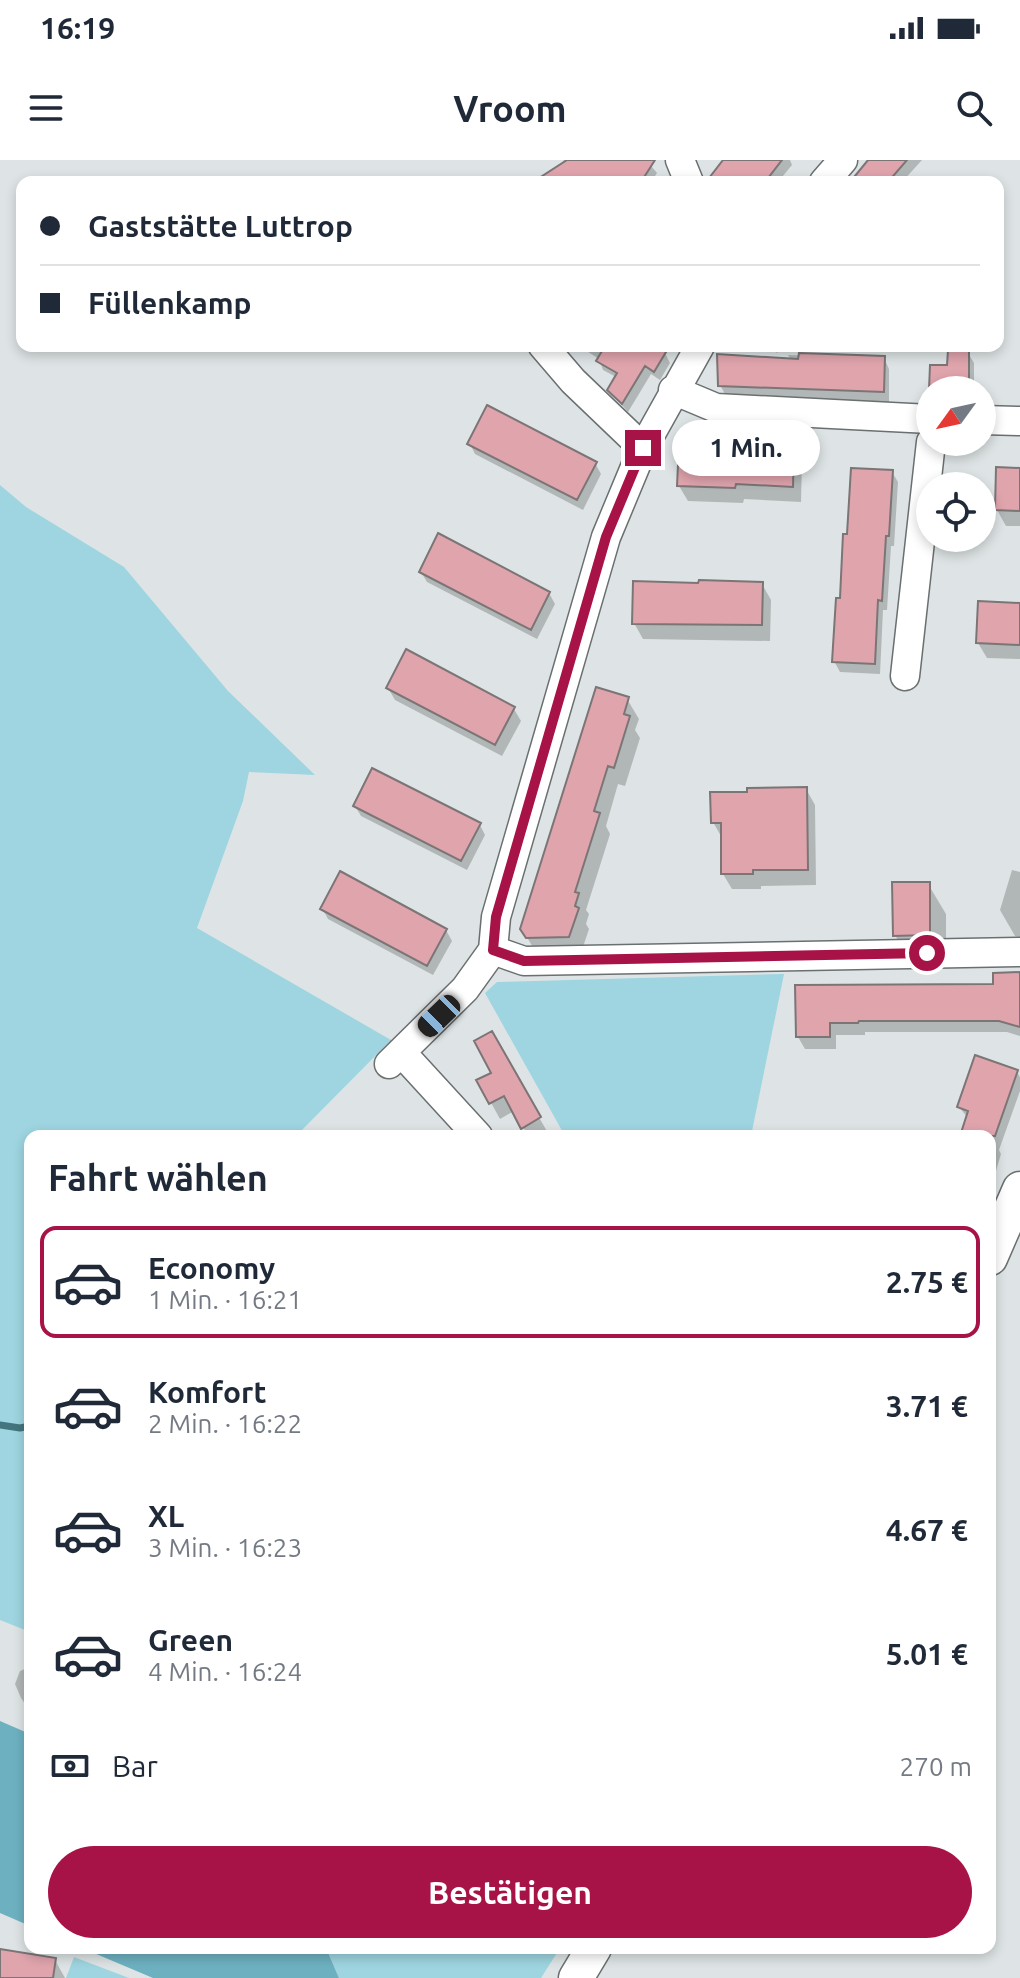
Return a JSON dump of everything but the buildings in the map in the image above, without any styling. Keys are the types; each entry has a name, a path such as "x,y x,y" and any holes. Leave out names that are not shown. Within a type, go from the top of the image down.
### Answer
{"main road":[{"path":"996,1244 1020,1189"},
{"path":"576,1978 590,1954"}],"street":[{"path":"829,176 843,160"},
{"path":"548,352 573,381 643,448"},
{"path":"472,1130 395,1058 465,989 493,950 496,917 606,537 643,448 696,352"},
{"path":"673,390 716,408 916,418"},
{"path":"996,420 1020,421"},
{"path":"905,676 929,456"},
{"path":"493,950 524,961 1020,952"}],"shaded area":[{"path":"0,485 26,507 124,567 228,691 315,775 249,772 243,801 197,928 391,1040 302,1130 24,1130 24,1630 0,1620"},
{"path":"784,974 752,1130 562,1130 485,993 497,982"},
{"path":"0,1721 24,1731 24,1923 0,1913"},
{"path":"96,1954 329,1954 339,1978 153,1978"},
{"path":"329,1954 556,1954 541,1978 339,1978"},
{"path":"74,1957 129,1978 66,1978"}],"waterway":[{"path":"0,1425 24,1427"}],"route":[{"path":"643,448 606,537 567,666 496,917 493,950 524,961 927,953"}]}
